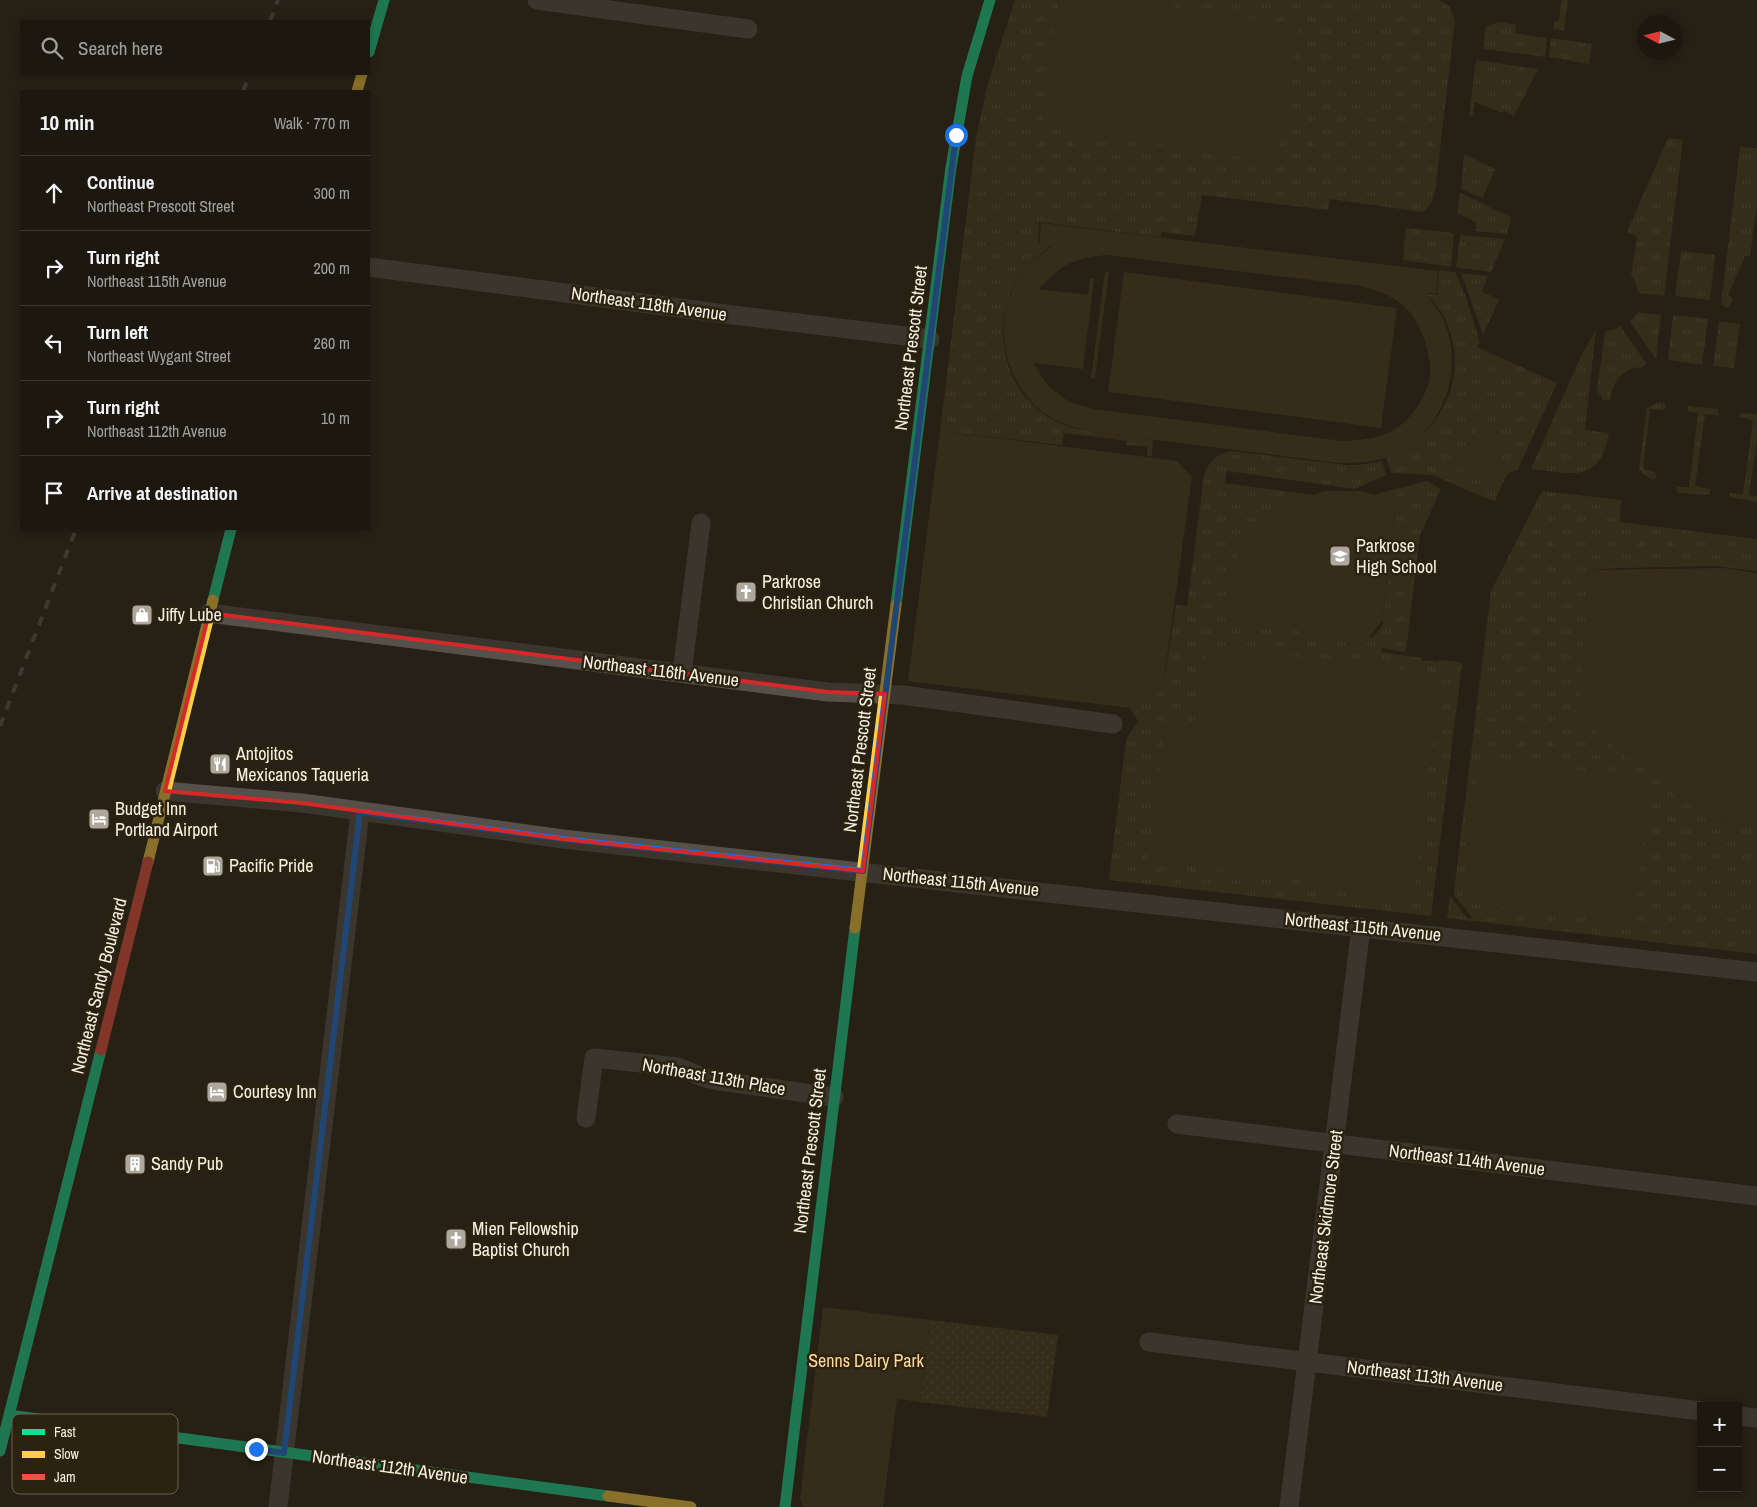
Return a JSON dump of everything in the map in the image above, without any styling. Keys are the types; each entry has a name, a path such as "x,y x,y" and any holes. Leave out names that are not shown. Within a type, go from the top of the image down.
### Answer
{"street":[{"path":"370,49 384,0"},
{"path":"537,0 748,29"},
{"name":"Northeast Prescott Street","path":"785,1507 834,1097 950,177 961,106 975,46 990,0"},
{"path":"357,90 362,75"},
{"name":"Northeast 118th Avenue","path":"370,267 930,339"},
{"path":"682,673 701,523"},
{"name":"Northeast Sandy Boulevard","path":"0,1452 4,1415 231,530"},
{"name":"Northeast 116th Avenue","path":"209,613 828,692 903,695 1113,724"},
{"name":"Northeast 115th Avenue","path":"165,791 293,802 563,839 1757,972"},
{"path":"278,1507 360,812"},
{"name":"Northeast Skidmore Street","path":"1289,1507 1361,927"},
{"name":"Northeast 113th Place","path":"586,1118 594,1058 678,1067 720,1081 834,1097"},
{"name":"Northeast 114th Avenue","path":"1177,1124 1757,1196"},
{"name":"Northeast 113th Avenue","path":"1150,1342 1697,1411"},
{"path":"1742,1416 1757,1418"},
{"name":"Northeast 112th Avenue","path":"178,1439 691,1507"}],"highlighted area":[{"path":"209,613 828,692 885,694 863,871 563,839 302,803 165,791"}],"green space":[{"path":"1015,0 1439,0 1449,6 1455,20 1436,185 1430,204 1422,212 1330,199 1328,210 1202,195 1195,236 1162,232 1160,237 1039,222 1038,245 1047,246 1048,248 1030,263 1019,276 1009,298 1004,316 1005,352 1018,386 1028,400 1042,413 1063,424 1077,429 1153,440 1152,456 1147,456 1147,447 1127,445 1127,441 1064,433 1062,445 940,431 976,137 989,79"},
{"path":"1059,0 1130,0 1298,26 1278,163 1041,126"},
{"path":"1561,0 1568,0 1564,31 1553,29 1554,22 1559,20"},
{"path":"1500,22 1516,25 1515,33 1547,38 1545,57 1483,49 1486,26"},
{"path":"1551,38 1592,44 1589,64 1549,57"},
{"path":"1476,60 1538,69 1514,116 1474,102 1473,115 1469,116"},
{"path":"1668,138 1683,140 1664,296 1639,293 1631,275 1637,237 1627,232"},
{"path":"1740,147 1757,148 1757,205 1750,256 1745,256 1728,295 1733,298 1730,306 1726,308 1721,304"},
{"path":"1464,154 1495,169 1483,198 1461,189"},
{"path":"1460,193 1511,217 1507,234 1476,231 1476,222 1457,213"},
{"path":"1041,223 1438,271 1436,294 1426,293 1443,319 1449,337 1452,357 1451,376 1439,412 1415,441 1399,452 1377,460 1339,463 1092,432 1070,426 1050,417 1033,404 1017,381 1005,348 1005,314 1009,297 1027,266 1051,247 1039,245","holes":["1106,255 1361,286 1392,298 1408,310 1417,323 1424,340 1430,366 1429,382 1413,413 1394,430 1375,437 1342,441 1094,409 1069,402 1048,386 1033,363 1083,369 1094,279 1090,279 1088,295 1039,289 1062,268 1085,258"]},
{"path":"1406,228 1454,233 1451,267 1403,260"},
{"path":"1460,235 1505,239 1491,272 1456,267"},
{"path":"1681,251 1715,255 1710,300 1675,296"},
{"path":"1439,270 1455,272 1465,295 1480,342 1477,347 1557,383 1518,469 1507,474 1495,501 1433,475 1391,473 1386,458 1405,448 1421,436 1445,404 1452,386 1455,367 1454,347 1446,322 1427,294 1437,295"},
{"path":"1105,272 1109,272 1095,378 1091,378"},
{"path":"1124,272 1397,308 1381,428 1108,392"},
{"path":"1461,273 1488,276 1482,292 1499,300 1483,335"},
{"path":"1638,312 1661,315 1656,359 1630,322"},
{"path":"1673,315 1708,319 1702,365 1668,360"},
{"path":"1719,321 1740,324 1734,368 1713,366"},
{"path":"1620,326 1646,363 1643,367 1624,372 1613,387 1610,401 1603,400 1597,390 1605,331 1613,330"},
{"path":"1596,330 1585,430 1609,433 1605,450 1599,461 1591,468 1582,472 1571,473 1531,469 1582,354"},
{"path":"1659,402 1664,403 1666,408 1663,410 1650,409 1643,469 1655,472 1657,477 1653,480 1643,474 1639,468 1647,408"},
{"path":"1688,406 1718,409 1719,416 1705,414 1695,486 1710,489 1710,494 1708,495 1678,493 1676,491 1677,487 1689,487 1698,413 1687,411"},
{"path":"1739,414 1757,414 1757,441 1749,495 1757,496 1757,502 1729,497 1730,493 1743,494 1753,420 1739,417"},
{"path":"1480,425 1497,446 1501,474 1459,469 1451,472 1448,465 1456,463"},
{"path":"940,431 1177,461 1192,477 1163,686 1130,708 908,681"},
{"path":"1232,451 1346,465 1382,461 1386,475 1355,489 1227,471 1225,483 1313,495 1291,502 1261,524 1240,553 1228,588 1229,624 1373,637 1383,625 1396,503 1373,495 1427,481 1441,489 1420,535 1406,652 1381,648 1381,652 1422,658 1422,660 1461,662 1462,664 1431,916 1109,880 1126,739 1138,721 1130,708 1163,686 1176,605 1187,606 1204,475 1214,458"},
{"path":"1325,491 1362,491 1396,503 1382,621 1369,637 1228,624 1228,588 1240,553 1261,524 1291,502"},
{"path":"1542,491 1621,500 1620,522 1757,539 1757,571 1714,566 1589,570 1698,812 1757,828 1757,954 1447,918 1450,896 1467,918 1472,919 1454,895 1454,890 1491,591"},
{"path":"1723,568 1757,573 1757,828 1698,812 1577,718 1589,570"},
{"path":"1205,646 1431,673 1439,685 1412,902 1350,893 1334,885 1147,860 1166,719 1205,724 1201,709"},
{"path":"1479,757 1652,779 1634,924 1461,902"},
{"name":"Senns Dairy Park","path":"823,1307 930,1320 920,1402 897,1399 883,1507 805,1507 802,1505 800,1498"},
{"path":"930,1320 1058,1335 1047,1417 920,1402"}],"railway":[{"path":"270,20 278,0"},
{"path":"243,90 250,75"},
{"path":"0,726 76,530"}],"traffic: fast":[{"path":"370,49 384,0"},
{"path":"896,605 951,167 967,76 990,0"},
{"path":"213,600 231,530"},
{"path":"785,1507 855,928"},
{"path":"0,1451 101,1050"},
{"path":"178,1438 608,1496"}],"traffic: slow":[{"path":"357,90 362,75"},
{"path":"148,862 213,600"},
{"path":"855,928 896,605"},
{"path":"608,1496 691,1507"}],"traffic: jam":[{"path":"101,1050 148,862"}],"place":[{"name":"Parkrose High School","path":"1340,556"},
{"name":"Parkrose Christian Church","path":"746,592"},
{"name":"Jiffy Lube","path":"142,615"},
{"name":"Antojitos Mexicanos Taqueria","path":"220,764"},
{"name":"Budget Inn Portland Airport","path":"99,819"},
{"name":"Pacific Pride","path":"213,866"},
{"name":"Courtesy Inn","path":"217,1092"},
{"name":"Sandy Pub","path":"135,1164"},
{"name":"Mien Fellowship Baptist Church","path":"456,1239"}],"route":[{"path":"256,1449 284,1453 360,812 563,839 863,871 956,135"}]}
